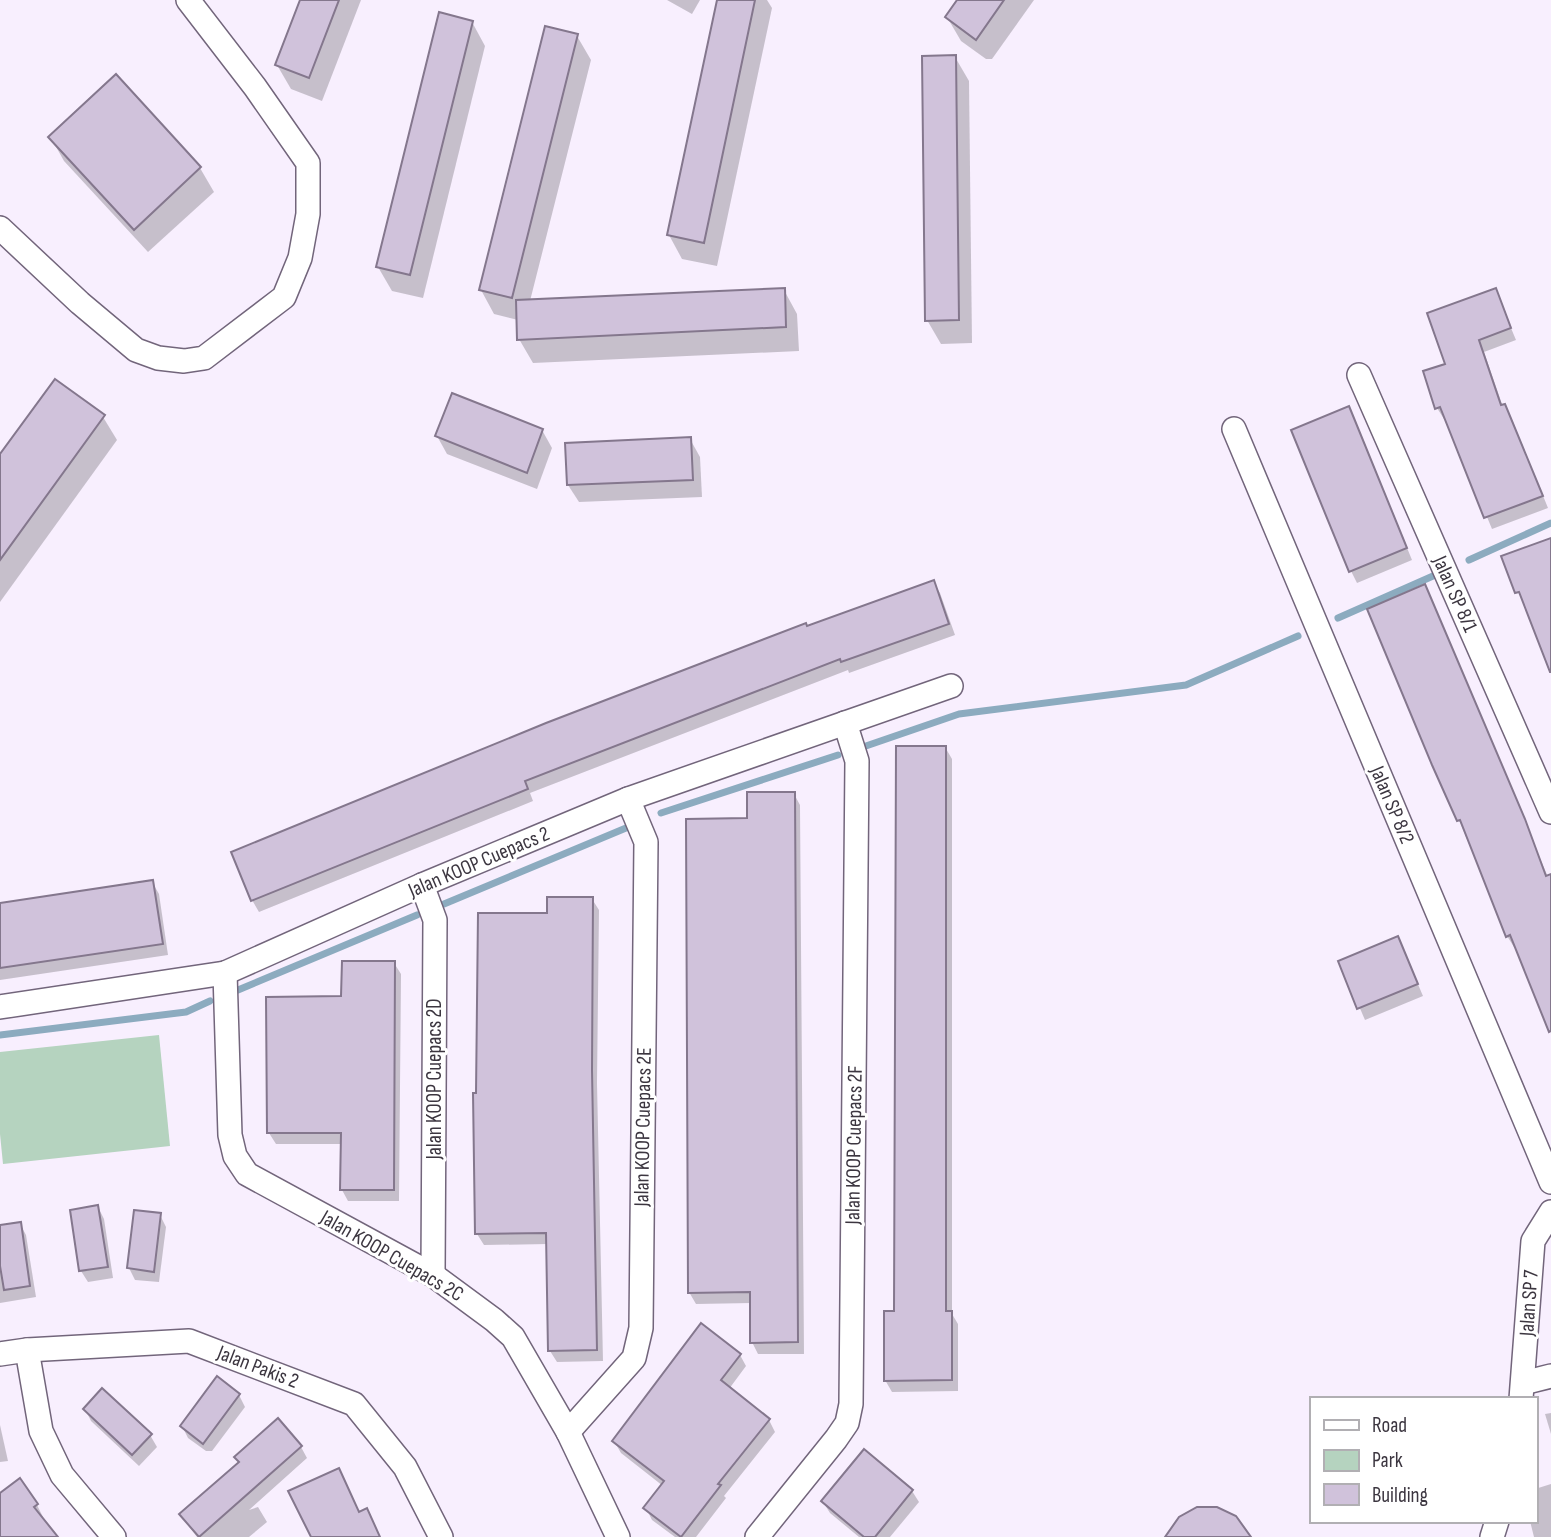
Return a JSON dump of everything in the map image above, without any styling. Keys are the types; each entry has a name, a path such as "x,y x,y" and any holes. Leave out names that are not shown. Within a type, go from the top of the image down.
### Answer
{"street":[{"path":"0,228 80,303 136,350 158,358 184,361 204,358 284,297 300,258 308,214 308,163 255,87 188,0"},
{"name":"Jalan SP 8/1","path":"1359,375 1551,812"},
{"name":"Jalan SP 8/2","path":"1234,429 1551,1182"},
{"name":"Jalan KOOP Cuepacs 2","path":"0,1007 225,973 422,885 628,799 951,686"},
{"name":"Jalan KOOP Cuepacs 2F","path":"757,1537 842,1431 852,1404 857,761 845,723"},
{"name":"Jalan KOOP Cuepacs 2E","path":"569,1432 634,1358 640,1328 646,842 628,799"},
{"name":"Jalan KOOP Cuepacs 2D","path":"422,885 435,920 433,1275"},
{"name":"Jalan KOOP Cuepacs 2C","path":"225,973 230,1135 235,1156 247,1174 433,1275 513,1337 569,1432 618,1537"},
{"name":"Jalan SP 7","path":"1522,1391 1533,1241 1551,1212"},
{"name":"Jalan Pakis 2","path":"0,1354 27,1350 189,1341 354,1404 405,1467 441,1537"},
{"path":"27,1350 41,1431 46,1442 62,1475 114,1537"},
{"path":"1522,1391 1551,1376"}],"green space":[{"path":"159,1035 170,1146 3,1164 0,1134 0,1052"}],"building":[{"path":"300,0 339,0 309,78 275,65"},
{"path":"717,0 755,0 704,243 667,235"},
{"path":"957,0 1004,0 976,40 945,17"},
{"path":"439,12 473,21 410,275 376,267"},
{"path":"545,26 578,34 512,298 479,290"},
{"path":"956,55 959,320 925,321 922,56"},
{"path":"116,74 201,167 134,230 48,137"},
{"path":"785,288 786,327 517,340 516,300"},
{"path":"1496,288 1511,328 1479,340 1501,405 1505,404 1543,496 1484,518 1440,407 1435,409 1423,371 1445,364 1427,313"},
{"path":"55,379 105,415 0,560 0,454"},
{"path":"452,393 543,429 527,473 435,436"},
{"path":"1349,406 1407,548 1349,572 1291,430"},
{"path":"691,437 693,480 567,485 565,443"},
{"path":"1551,538 1550,672 1519,592 1515,593 1501,556"},
{"path":"934,580 949,624 841,662 840,659 525,781 528,789 251,901 231,852 546,723 806,623 807,626"},
{"path":"1425,584 1525,819 1546,876 1551,874 1549,1032 1510,935 1506,937 1460,820 1457,821 1432,765 1367,609"},
{"path":"896,746 946,746 946,1311 952,1311 952,1380 884,1381 884,1311 894,1311"},
{"path":"747,792 795,792 798,1342 750,1343 750,1292 688,1293 686,819 747,818"},
{"path":"153,880 163,944 0,968 0,903"},
{"path":"547,897 593,897 592,1070 597,1350 548,1351 546,1233 475,1234 473,1093 476,1093 478,913 547,913"},
{"path":"1398,936 1418,984 1357,1009 1338,961"},
{"path":"342,961 395,961 394,1190 340,1190 341,1133 267,1133 266,997 341,996"},
{"path":"98,1205 108,1267 79,1271 70,1210"},
{"path":"134,1210 161,1213 154,1272 127,1268"},
{"path":"21,1222 30,1286 4,1290 0,1266 0,1225"},
{"path":"701,1323 741,1354 721,1380 770,1419 718,1484 721,1485 681,1537 643,1508 664,1481 612,1441"},
{"path":"217,1376 240,1394 203,1444 180,1426"},
{"path":"102,1388 152,1434 132,1455 83,1409"},
{"path":"278,1418 302,1446 199,1537 179,1514 239,1462 234,1457"},
{"path":"864,1449 913,1490 875,1537 864,1537 821,1501"},
{"path":"339,1468 359,1512 367,1508 380,1537 311,1537 288,1491"},
{"path":"20,1478 38,1504 34,1507 58,1537 0,1537 0,1493"},
{"path":"1197,1507 1217,1507 1236,1516 1251,1537 1165,1537 1179,1517"}],"waterway":[{"path":"1469,560 1551,523"},
{"path":"1338,618 1433,576"},
{"path":"863,747 959,714 1186,685 1298,636"},
{"path":"661,813 838,755"},
{"path":"444,904 626,828"},
{"path":"238,990 417,915"},
{"path":"0,1035 186,1012 210,1001"}]}
